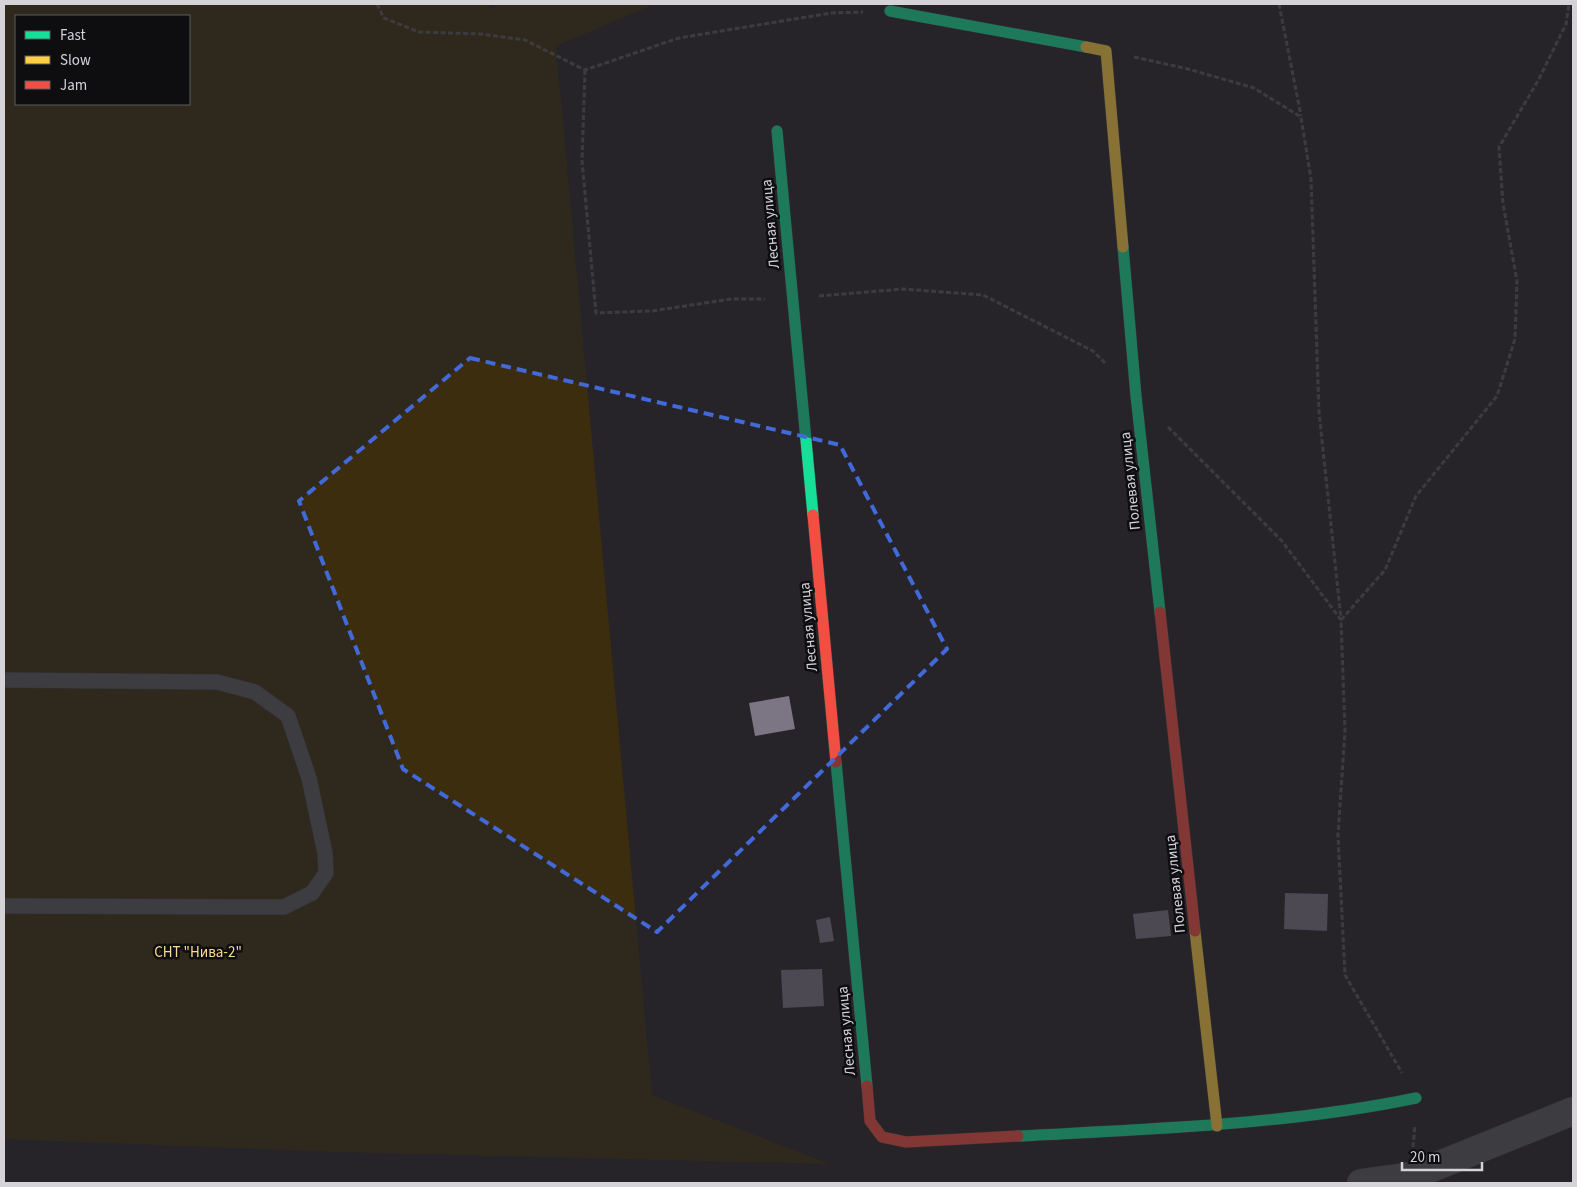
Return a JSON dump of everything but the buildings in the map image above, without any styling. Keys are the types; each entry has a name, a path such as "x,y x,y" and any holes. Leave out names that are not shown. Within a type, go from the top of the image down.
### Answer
{"street":[{"path":"890,11 1106,51"},
{"name":"Полевая улица","path":"1106,51 1136,396 1217,1126"},
{"name":"Лесная улица","path":"777,131 870,1121 882,1137 906,1142 1217,1126"},
{"path":"1217,1126 1387,1104 1416,1098"},
{"path":"1361,1183 1412,1176 1573,1111"}],"lane":[{"path":"4,680 217,682 255,692 288,716 309,778 326,853 326,873 312,893 284,907 4,906"}],"path":[{"path":"377,4 384,18 419,32 481,34 525,40 585,70 679,38 831,14 890,11"},
{"path":"1279,4 1311,179 1319,412 1341,620 1345,731 1338,835 1344,975 1416,1098 1412,1176"},
{"path":"1341,620 1385,570 1416,496 1497,396 1515,339 1516,281 1503,204 1499,147 1566,24 1570,4"},
{"path":"1106,51 1188,69 1254,88 1301,117"},
{"path":"585,70 582,161 596,313 652,312 731,300 792,298 903,289 983,295 1093,351 1282,541 1341,620"}],"highlighted area":[{"path":"470,358 840,445 947,649 657,932 403,769 299,501"}],"green space":[{"name":"СНТ \"Нива-2\"","path":"4,4 487,4 490,9 499,4 655,4 556,46 652,1095 830,1164 340,1152 4,1139"}],"traffic: fast":[{"path":"890,11 1086,47"},
{"path":"777,131 813,515"},
{"path":"1123,247 1136,396 1160,612"},
{"path":"836,762 867,1086"},
{"path":"1018,1136 1168,1128 1268,1120 1367,1107 1416,1098"}],"traffic: slow":[{"path":"1086,47 1106,51 1123,247"},
{"path":"1195,931 1217,1126"}],"traffic: jam":[{"path":"813,515 836,762"},
{"path":"1160,612 1195,931"},
{"path":"867,1086 870,1121 882,1137 906,1142 1018,1136"}]}
